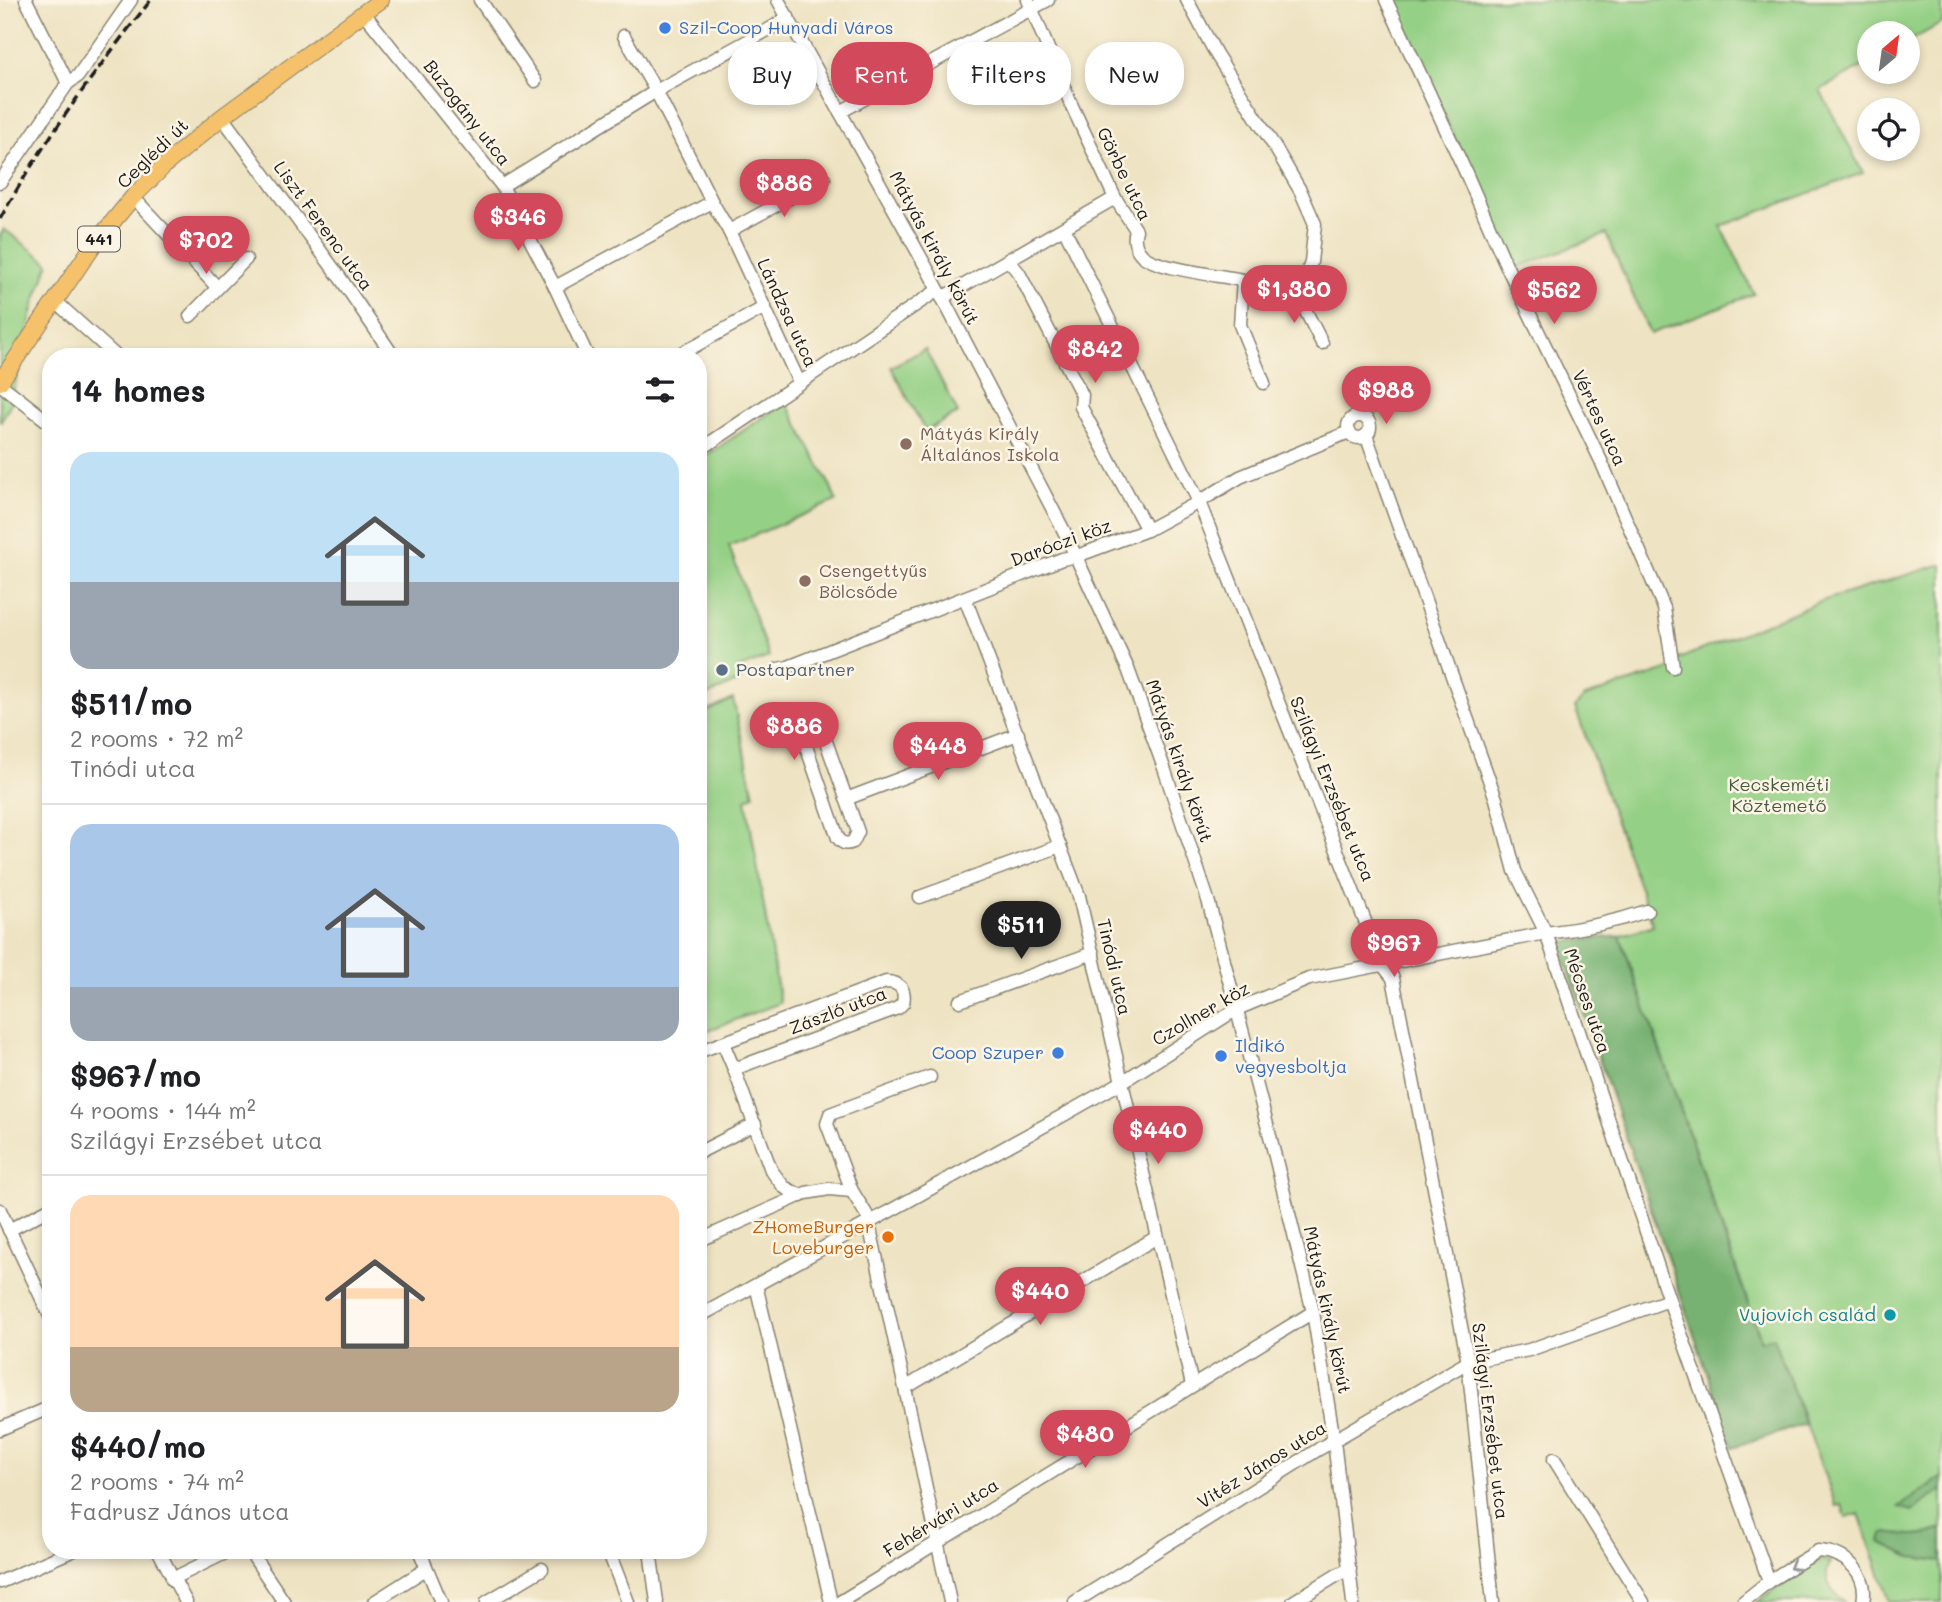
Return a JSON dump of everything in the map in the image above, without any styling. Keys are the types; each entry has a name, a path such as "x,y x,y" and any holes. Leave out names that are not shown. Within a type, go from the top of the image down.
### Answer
{"main road":[{"name":"Ceglédi út","path":"0,383 92,247 133,197 167,163 222,117 381,0"}],"street":[{"path":"26,0 68,83"},
{"path":"0,182 68,83 78,76 131,0"},
{"path":"480,0 536,81"},
{"name":"Mátyás király körút","path":"778,0 940,294 1077,556 1128,669 1164,768 1208,900 1313,1312 1334,1441 1353,1602"},
{"path":"840,112 1029,4 1048,0"},
{"path":"1187,0 1216,54 1301,191 1315,224 1311,262 1304,285 1296,292 1322,343"},
{"name":"Vértes utca","path":"1386,0 1507,267 1601,461 1664,608 1673,667"},
{"name":"Görbe utca","path":"1029,4 1071,104 1115,198 1136,230 1135,246 1143,257 1167,266 1296,292"},
{"name":"Buzogány utca","path":"363,12 502,186 584,348"},
{"path":"502,186 656,91 788,17"},
{"name":"Lándzsa utca","path":"624,36 729,231 799,382"},
{"name":"Liszt Ferenc utca","path":"222,117 341,279 388,348"},
{"path":"729,231 824,179"},
{"path":"133,197 217,287"},
{"path":"707,445 799,382 940,294 1008,260 1115,198"},
{"path":"555,287 712,202"},
{"name":"Szilágyi Erzsébet utca","path":"1063,228 1199,502 1382,964 1393,978 1468,1362 1493,1602"},
{"path":"190,316 246,259"},
{"path":"1008,260 1026,285 1082,395 1081,407 1147,530"},
{"path":"1243,280 1240,324 1264,383"},
{"path":"55,301 107,348"},
{"path":"691,348 765,307"},
{"path":"0,383 42,417"},
{"name":"Mécses utca","path":"1349,432 1350,421 1359,416 1368,422 1370,429 1366,435 1496,799 1515,871 1546,933 1670,1300 1769,1581"},
{"path":"1349,432 1355,437 1366,435"},
{"name":"Daróczi köz","path":"778,669 1062,559 1147,530 1240,477 1349,432"},
{"name":"Tinódi utca","path":"965,598 1079,896 1192,1385"},
{"path":"812,712 817,716 846,799 858,832 853,842 848,844 842,843 838,838 798,723 802,713 812,712"},
{"path":"846,799 1018,734"},
{"path":"920,897 1060,846"},
{"name":"Czollner köz","path":"707,1312 870,1223 994,1148 1122,1082 1237,1009 1309,979 1546,933 1582,929 1647,911"},
{"path":"960,1001 1093,953"},
{"name":"Zászló utca","path":"707,1049 886,982 894,982 900,986 905,995 904,1003 898,1008 734,1069"},
{"path":"723,1043 771,1170 784,1187 801,1196"},
{"path":"930,1077 830,1114 827,1124 852,1191 870,1223 950,1602"},
{"path":"707,1148 755,1124"},
{"path":"707,1237 806,1193 829,1189 852,1191"},
{"path":"0,1210 42,1299"},
{"path":"9,1230 42,1213"},
{"path":"905,1388 1157,1237"},
{"path":"756,1286 831,1602"},
{"name":"Vitéz János utca","path":"1075,1602 1334,1441 1468,1362 1529,1350 1670,1300"},
{"name":"Fehérvári utca","path":"839,1602 1313,1312"},
{"path":"0,1429 42,1411"},
{"path":"1554,1459 1643,1602"},
{"path":"1743,1602 1769,1581 1818,1551 1835,1553 1849,1562 1862,1578 1865,1588 1863,1602"},
{"path":"0,1582 53,1559"},
{"path":"162,1559 187,1602"},
{"path":"172,1579 213,1559"},
{"path":"255,1559 285,1602"},
{"path":"422,1559 441,1602"},
{"path":"611,1559 628,1602"},
{"path":"651,1559 657,1602"},
{"path":"374,1602 426,1569"},
{"path":"487,1602 542,1569"},
{"path":"1293,1602 1350,1569"}],"green space":[{"path":"1393,0 1942,0 1942,23 1920,35 1920,21 1857,21 1857,70 1820,90 1863,173 1721,226 1754,294 1650,334 1606,234 1513,269"},
{"path":"4,229 49,263 33,308 11,403 0,423 0,236"},
{"path":"925,349 958,413 925,431 891,367"},
{"path":"786,402 836,501 729,546 769,657 737,669 741,680 707,696 707,455"},
{"name":"Kecskeméti Köztemető","path":"1942,564 1942,1602 1890,1602 1859,1514 1846,1518 1842,1505 1836,1506 1774,1338 1762,1342 1620,936 1653,925 1575,707 1585,697 1673,668 1676,660 1822,601"},
{"path":"733,699 754,795 746,799 780,1003 707,1031 707,712"},
{"path":"1620,936 1761,1341 1774,1337 1805,1424 1733,1448 1559,942"},
{"path":"1942,1477 1942,1490 1912,1511 1899,1507"},
{"path":"1942,1529 1942,1561 1911,1557 1880,1542 1882,1534 1886,1533 1916,1535"},
{"path":"1817,1561 1831,1562 1827,1573 1829,1585 1846,1602 1757,1602"}],"railway":[{"path":"0,219 71,106 151,0"}],"place":[{"name":"Szil-Coop Hunyadi Város","path":"665,28"},
{"name":"Mátyás Király Általános Iskola","path":"906,444"},
{"name":"Csengettyűs Bölcsőde","path":"805,581"},
{"name":"Postapartner","path":"722,670"},
{"name":"Coop Szuper","path":"1058,1053"},
{"name":"Ildikó vegyesboltja","path":"1221,1056"},
{"name":"ZHomeBurger Loveburger","path":"888,1237"},
{"name":"Vujovich család","path":"1890,1315"}]}
